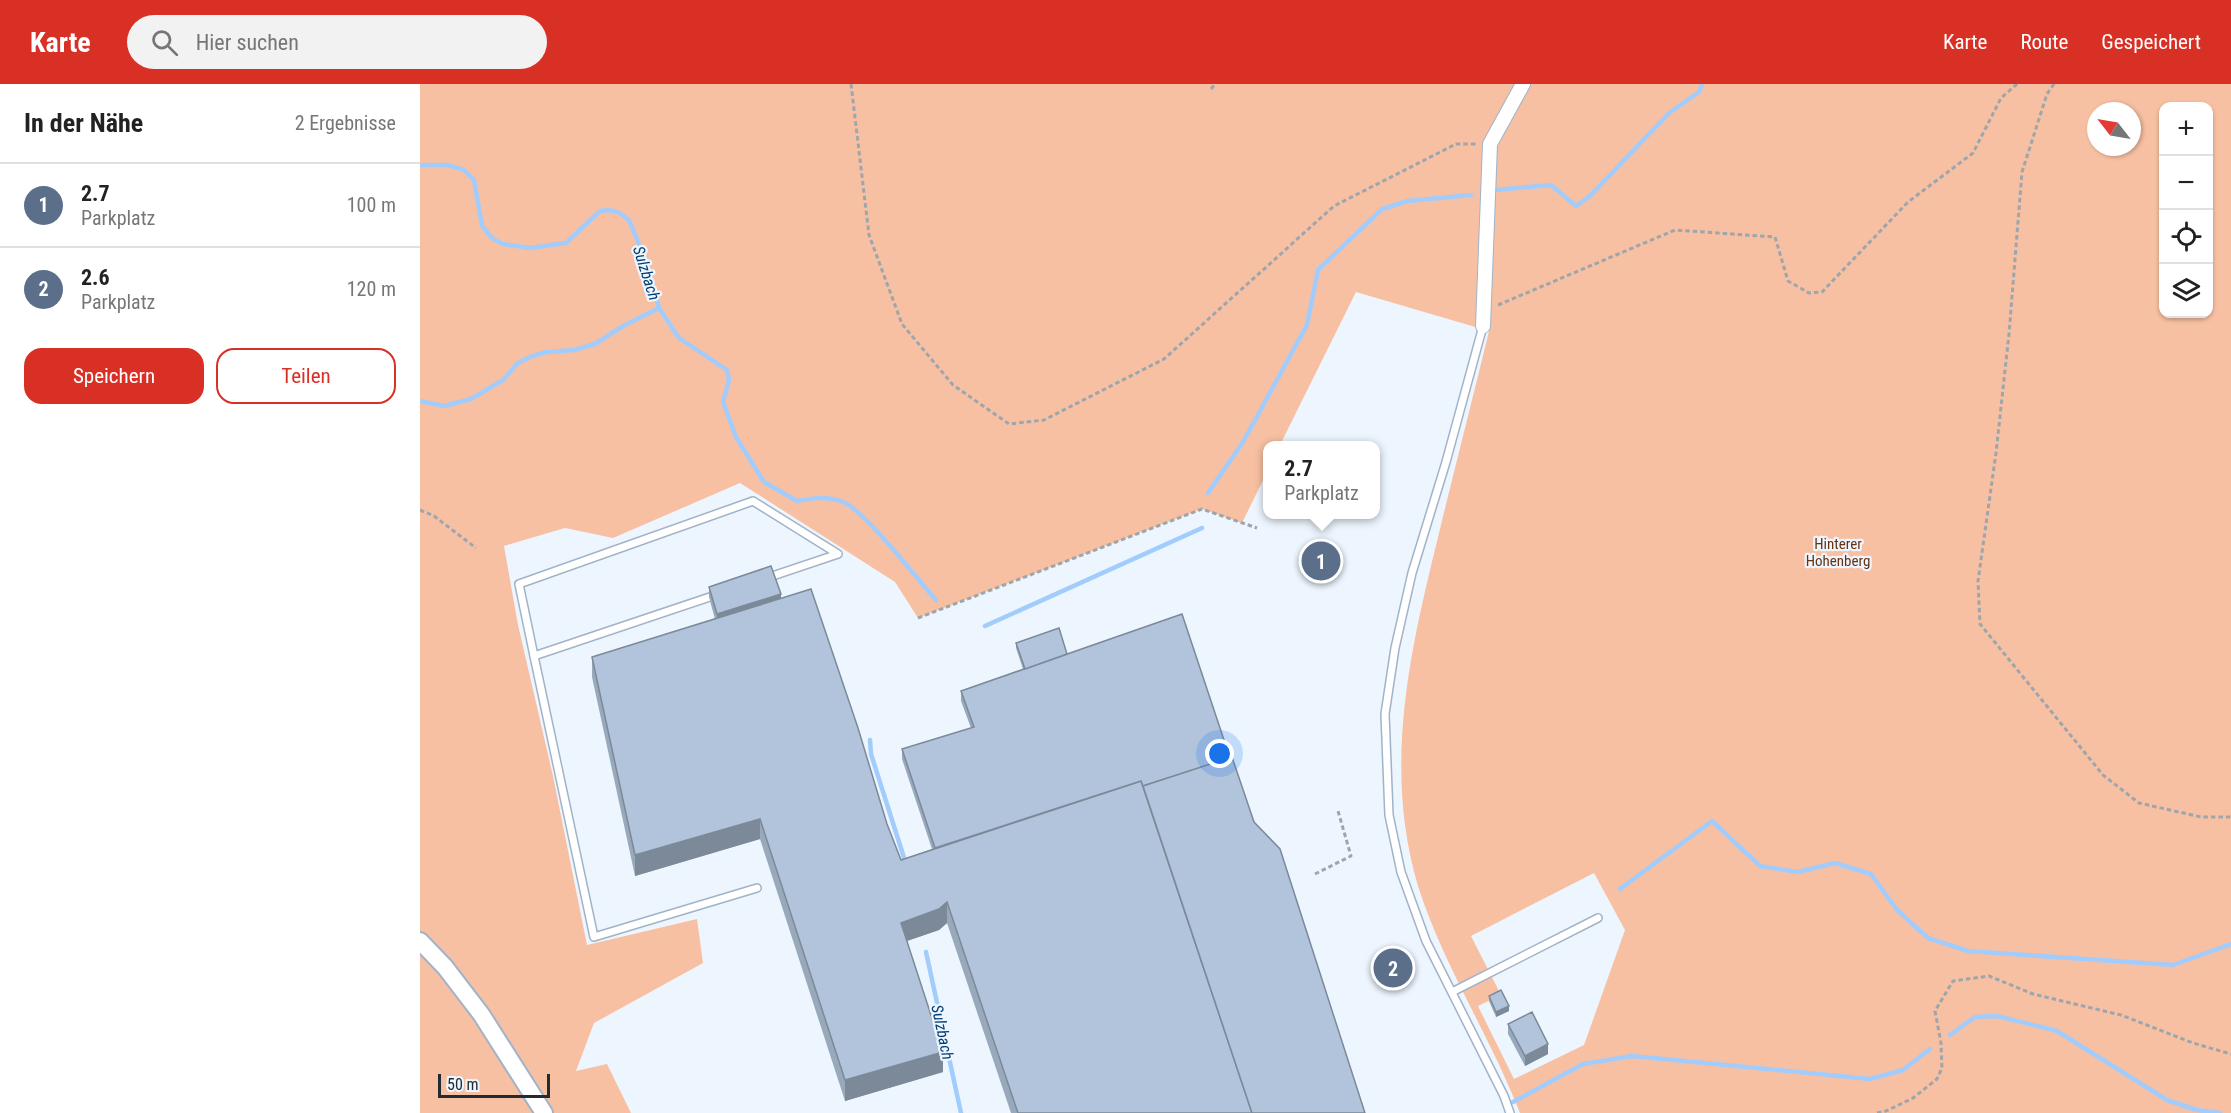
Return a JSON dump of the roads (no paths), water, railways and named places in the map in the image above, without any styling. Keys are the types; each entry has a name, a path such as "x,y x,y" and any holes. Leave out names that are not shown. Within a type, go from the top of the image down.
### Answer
{"street":[{"path":"1483,326 1490,144 1523,84"},
{"path":"420,941 445,967 481,1014 544,1113"}],"lane":[{"path":"1483,326 1446,462 1412,573 1395,648 1385,714 1389,816 1401,872 1426,941 1504,1096 1510,1113"},
{"path":"534,656 838,554 753,501 519,584 534,656 594,937 757,888"},
{"path":"1452,992 1598,918"}],"waterway":[{"path":"1494,190 1551,185 1576,206 1589,197 1669,113 1699,92 1702,84"},
{"name":"Sulzbach","path":"420,165 448,165 464,170 474,180 482,226 493,239 503,244 530,248 566,243 600,211 618,212 629,220 646,261 659,308 679,338 727,370 729,380 723,402 736,437 764,482 797,501 826,498 843,502 852,508 877,531 936,600"},
{"path":"1208,493 1243,442 1307,325 1318,270 1382,209 1408,201 1471,195"},
{"path":"420,401 444,406 471,399 503,380 518,363 532,356 547,352 574,350 595,344 623,326 659,308"},
{"path":"985,626 1202,528"},
{"name":"Sulzbach","path":"870,740 871,754 906,864"},
{"path":"1620,889 1712,821 1760,866 1798,872 1835,863 1871,874 1897,910 1928,938 1968,951 2173,965 2231,944"},
{"name":"Sulzbach","path":"926,952 961,1113"},
{"path":"1950,1035 1975,1017 1997,1016 2057,1031 2167,1100 2197,1110 2220,1113"},
{"path":"1513,1102 1583,1064 1632,1056 1870,1079 1903,1070 1930,1049"}],"place":[{"name":"2.7","path":"1321,561"},
{"name":"2.6","path":"1393,968"}],"park label":[{"name":"Hinterer Hohenberg","path":"1838,552"}]}
